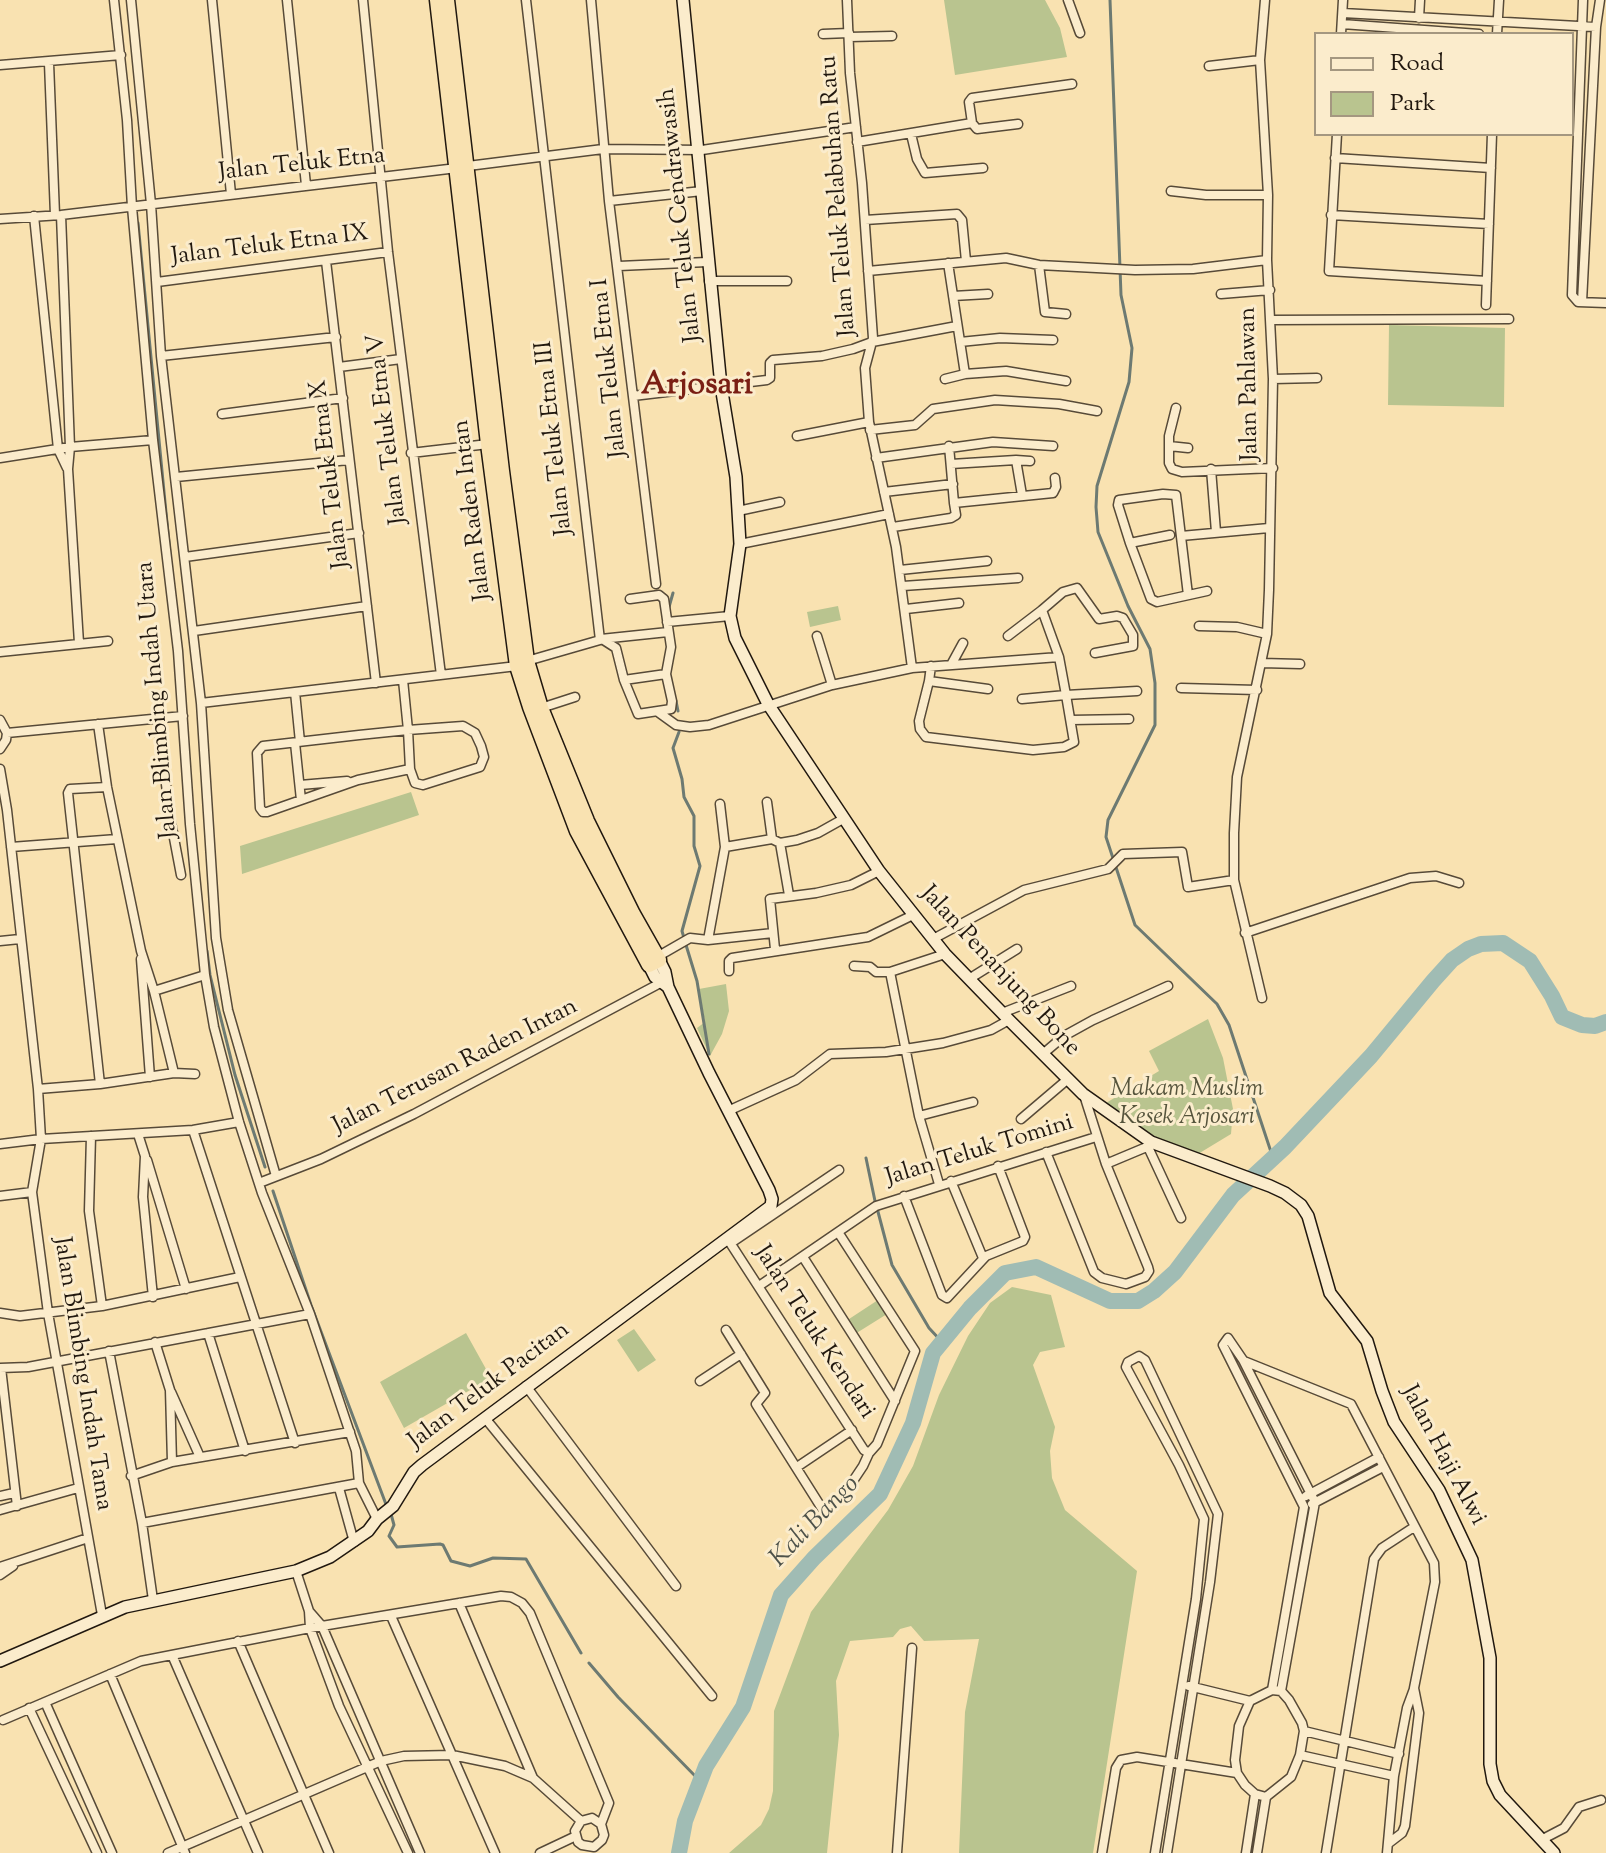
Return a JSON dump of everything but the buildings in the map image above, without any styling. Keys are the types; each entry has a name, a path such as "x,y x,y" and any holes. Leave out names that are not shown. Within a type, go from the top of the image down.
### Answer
{"highway":[{"name":"Jalan Raden Intan","path":"437,0 502,471 522,663 591,846"},
{"name":"Jalan Raden Intan","path":"447,0 488,444 522,663 546,751 591,846 638,936 655,960"}],"street":[{"name":"Jalan Blimbing Indah Utara","path":"114,0 153,440 178,651 190,824 205,975 214,1027 259,1183 310,1314 350,1432 356,1451 359,1483 388,1508"},
{"name":"Jalan Blimbing Indah Utara","path":"131,0 151,204 161,356 201,703 219,957 228,1010 276,1176"},
{"path":"212,0 231,194"},
{"path":"287,0 306,185"},
{"name":"Jalan Teluk Etna V","path":"363,0 411,453 441,675"},
{"name":"Jalan Teluk Etna III","path":"526,0 601,639"},
{"name":"Jalan Teluk Etna I","path":"591,0 603,149 656,584"},
{"name":"Jalan Teluk Cendrawasih","path":"683,0 709,281 738,511 740,544 730,616 735,638 768,704"},
{"name":"Jalan Teluk Pelabuhan Ratu","path":"847,0 872,342 865,368 870,426 893,527 912,668"},
{"path":"1068,0 1080,33"},
{"name":"Jalan Pahlawan","path":"1262,998 1234,880 1237,777 1267,634 1273,468 1268,195 1260,60 1265,0"},
{"path":"1341,32 1343,0"},
{"path":"1419,18 1420,0"},
{"path":"1497,32 1499,0"},
{"path":"1583,0 1582,26 1577,39 1579,139 1572,293 1575,301 1606,303"},
{"path":"1582,302 1600,0"},
{"path":"1343,13 1498,22 1546,30 1596,27"},
{"path":"1342,24 1452,32"},
{"path":"823,34 892,36"},
{"path":"1577,39 1596,40"},
{"path":"0,65 121,55"},
{"path":"1209,66 1260,60"},
{"path":"49,63 79,643"},
{"path":"1018,124 977,129 972,123 969,101 975,96 1072,84"},
{"path":"857,142 972,123"},
{"name":"Jalan Teluk Etna","path":"0,219 132,207 603,149 697,151 856,127"},
{"path":"911,134 918,164 925,173 983,168"},
{"path":"1337,136 1330,272 1487,281"},
{"path":"1486,305 1492,136"},
{"path":"1579,139 1590,141"},
{"path":"1335,158 1491,168"},
{"path":"609,201 702,191"},
{"path":"1171,191 1206,195 1268,195"},
{"path":"865,220 957,214 962,220 966,261"},
{"path":"1331,215 1489,224"},
{"path":"34,216 58,449 68,469"},
{"name":"Jalan Teluk Etna IX","path":"157,282 388,252"},
{"path":"868,271 1006,258 1039,265 1135,270 1193,269 1267,260"},
{"name":"Jalan Teluk Etna X","path":"326,261 376,683"},
{"path":"619,266 707,262"},
{"path":"948,263 965,374"},
{"path":"1039,265 1045,312 1066,314"},
{"path":"709,281 787,281"},
{"path":"1221,294 1270,290"},
{"path":"953,296 988,294"},
{"path":"1271,320 1509,319"},
{"path":"633,396 768,380 772,361 822,356 872,342 957,326"},
{"path":"161,356 336,337"},
{"path":"960,342 1000,338 1053,340"},
{"path":"339,367 401,359"},
{"path":"945,379 1006,371 1066,381"},
{"path":"1273,379 1317,378"},
{"path":"222,414 343,398"},
{"path":"797,436 870,426 915,425 936,408 995,400 1059,404 1097,411"},
{"path":"1176,408 1169,446 1169,466 1174,470 1273,468"},
{"path":"0,458 70,447 153,440"},
{"path":"876,458 993,442 1053,446"},
{"path":"411,453 488,444"},
{"path":"893,527 956,515 949,446"},
{"path":"1169,446 1188,448"},
{"path":"176,477 349,460"},
{"path":"1016,460 1022,495"},
{"path":"951,464 1030,461"},
{"path":"1211,469 1216,532"},
{"path":"954,503 1054,492 1055,478"},
{"path":"884,492 953,484"},
{"path":"1188,595 1176,495 1123,498 1118,504 1145,588 1152,600 1157,602 1207,591"},
{"path":"738,511 780,502"},
{"path":"740,544 889,514"},
{"path":"1181,536 1269,528"},
{"path":"185,557 359,533"},
{"path":"1130,543 1170,535"},
{"path":"900,570 987,561"},
{"path":"903,586 1018,578"},
{"path":"1008,636 1063,592 1077,588 1099,619 1123,618 1133,635 1133,646 1095,653"},
{"path":"601,639 616,648 624,680 638,714 672,707 666,674 671,653 669,625 662,596 630,599"},
{"path":"906,609 959,603"},
{"path":"194,631 367,606"},
{"path":"931,666 919,721 921,732 926,737 1018,749 1064,747 1075,741 1059,657 1042,610"},
{"path":"201,703 522,663 601,639 730,616"},
{"path":"1199,626 1237,627 1267,634"},
{"path":"817,636 832,685"},
{"path":"0,652 108,641"},
{"path":"951,665 963,643"},
{"path":"658,712 676,725 690,727 729,720 768,704 832,685 912,668 1059,657"},
{"path":"1262,663 1300,664"},
{"path":"624,680 666,674"},
{"path":"358,780 265,812 260,808 258,750 263,746 298,742 408,730 466,727 478,738 484,757 477,769 423,785 415,784 410,769 408,730 403,680"},
{"path":"929,681 988,689"},
{"path":"1181,688 1257,690"},
{"path":"1022,699 1137,691"},
{"path":"295,692 301,800"},
{"path":"541,708 575,697"},
{"name":"Jalan Penanjung Bone","path":"768,704 843,819 913,915 945,954 1083,1094 1150,1145 1270,1186"},
{"path":"7,733 183,716"},
{"path":"158,719 170,817 181,875"},
{"path":"1071,720 1129,719"},
{"path":"0,720 7,733 0,749"},
{"path":"98,724 107,787 141,951 174,1073"},
{"name":"Jalan Blimbing Indah Tama","path":"0,769 38,1089 41,1139 32,1192 48,1313 102,1615"},
{"path":"300,785 358,780 410,769"},
{"path":"100,1084 68,791 107,787"},
{"path":"767,802 789,895"},
{"path":"708,940 725,847 720,804"},
{"path":"725,847 811,836 843,819"},
{"path":"11,847 117,839"},
{"path":"933,939 1024,890 1108,869 1123,854 1182,852 1188,887 1234,880"},
{"path":"775,949 769,903 773,897 816,893 851,885 879,871"},
{"path":"1245,933 1410,878 1436,876 1459,883"},
{"path":"729,971 732,958 868,937 913,915"},
{"path":"655,960 690,938 708,940 773,933"},
{"path":"0,941 20,939"},
{"path":"969,979 1017,949"},
{"path":"141,951 150,1077"},
{"path":"854,966 890,972 945,954"},
{"name":"Jalan Raden Intan","path":"655,960 772,1199"},
{"path":"890,972 919,1116 939,1184"},
{"path":"154,991 205,975"},
{"name":"Jalan Terusan Raden Intan","path":"259,1183 321,1159 414,1114 665,983"},
{"path":"728,1111 796,1080 830,1054 905,1049 957,1040 991,1030 1006,1016 1071,986"},
{"path":"1044,1053 1064,1036 1093,1020 1168,986"},
{"path":"38,1089 174,1073 195,1074"},
{"path":"1021,1119 1068,1079"},
{"path":"1046,1152 1094,1272 1102,1278 1129,1284 1145,1277 1149,1271 1106,1164 1083,1094"},
{"path":"919,1116 973,1102"},
{"path":"0,1144 193,1130 239,1122"},
{"path":"193,1130 295,1443"},
{"path":"138,1134 186,1289"},
{"path":"91,1136 89,1211 102,1306"},
{"name":"Jalan Teluk Tomini","path":"759,1286 876,1206 1096,1137"},
{"path":"1106,1164 1150,1145 1181,1218"},
{"path":"145,1156 143,1197 153,1297"},
{"path":"904,1196 945,1298 951,1296 983,1258 1023,1241 1025,1235 998,1166"},
{"name":"Jalan Teluk Pacitan","path":"0,1661 102,1615 153,1600 296,1571 330,1557 368,1531 414,1472 526,1386 729,1240 839,1170"},
{"path":"951,1181 983,1258"},
{"name":"Jalan Haji Alwi","path":"1270,1186 1295,1199 1308,1216 1330,1293 1367,1341 1394,1422 1439,1490 1472,1560 1489,1648 1491,1774 1498,1792 1554,1853"},
{"path":"0,1196 32,1192"},
{"name":"Jalan Teluk Pacitan","path":"729,1240 768,1208 772,1199"},
{"path":"726,1330 765,1393 756,1404 821,1507 825,1508 852,1485 869,1458 867,1452 877,1444 915,1351 838,1232"},
{"name":"Jalan Teluk Kendari","path":"729,1240 867,1452"},
{"path":"803,1257 895,1401"},
{"path":"0,1313 20,1316 102,1306 240,1277"},
{"path":"17,1506 0,1368 28,1367 310,1314"},
{"path":"208,1333 245,1451"},
{"path":"1275,1434 1259,1391 1243,1360 1226,1339 1222,1344 1275,1434 1308,1500 1276,1690"},
{"path":"155,1342 170,1390 200,1457"},
{"path":"109,1351 142,1523 153,1600"},
{"path":"700,1381 741,1354"},
{"path":"1155,1853 1196,1599 1204,1519 1179,1465 1126,1367 1138,1356 1145,1360 1218,1514 1167,1853"},
{"path":"1243,1360 1349,1402 1435,1570 1414,1688 1394,1776 1387,1827 1388,1848"},
{"path":"1259,1391 1267,1370"},
{"path":"526,1386 676,1586"},
{"path":"170,1390 172,1462"},
{"path":"485,1418 712,1696"},
{"path":"797,1467 852,1430"},
{"path":"131,1476 172,1462 350,1432"},
{"path":"1308,1500 1379,1457"},
{"path":"1308,1500 1383,1467"},
{"path":"142,1523 359,1483"},
{"path":"0,1510 78,1488"},
{"path":"339,1488 354,1542"},
{"path":"0,1496 14,1493"},
{"path":"1204,1519 1218,1514"},
{"path":"1326,1853 1374,1559 1382,1548 1414,1527"},
{"path":"0,1567 88,1538"},
{"path":"0,1575 21,1562"},
{"path":"296,1571 309,1611 310,1628 339,1706 408,1853"},
{"path":"3,1720 141,1661 310,1628 501,1596 517,1600 526,1607 609,1803 601,1824 602,1840 594,1847 582,1845 576,1836 577,1825 592,1818 601,1824"},
{"path":"459,1603 533,1778"},
{"path":"309,1611 322,1626 420,1853"},
{"path":"391,1616 495,1853"},
{"path":"238,1641 329,1853"},
{"path":"897,1853 912,1648"},
{"path":"172,1655 258,1853"},
{"path":"110,1674 184,1850"},
{"path":"1181,1685 1250,1701 1276,1690"},
{"path":"1388,1848 1405,1826 1419,1713 1414,1688"},
{"path":"1257,1853 1266,1797 1291,1777 1300,1755 1304,1731 1293,1706 1276,1690"},
{"path":"1237,1773 1237,1741 1250,1701"},
{"path":"45,1702 112,1853"},
{"path":"29,1708 97,1853"},
{"path":"1304,1731 1399,1754"},
{"path":"168,1853 184,1850 242,1820 381,1761 404,1756 452,1755 505,1766 533,1778 581,1821"},
{"path":"1300,1755 1394,1776"},
{"path":"1102,1853 1118,1763 1124,1759 1137,1757 1237,1773 1255,1794 1266,1797"},
{"path":"1246,1853 1255,1794"},
{"path":"1541,1840 1564,1828 1579,1807 1601,1800"},
{"path":"540,1853 576,1836"}],"green space":[{"path":"944,0 1045,0 1060,28 1067,57 955,75"},
{"path":"1389,325 1505,328 1504,407 1388,405"},
{"path":"838,606 841,620 810,627 807,612"},
{"path":"411,792 419,815 242,874 240,846"},
{"path":"726,984 729,1011 722,1034 710,1056 697,1028 705,1022 699,989"},
{"name":"Makam Muslim Kesek Arjosari","path":"1208,1019 1223,1058 1233,1109 1231,1134 1198,1154 1160,1140 1106,1103 1159,1071 1149,1051"},
{"path":"1012,1287 1051,1295 1065,1347 1040,1352 1033,1365 1055,1427 1050,1451 1052,1478 1065,1510 1137,1571 1093,1853 959,1853 965,1712 979,1639 924,1641 911,1626 900,1629 893,1637 850,1641 836,1681 839,1735 827,1853 729,1853 761,1825 769,1809 773,1791 774,1711 811,1612 888,1510 913,1466 939,1395 968,1336 990,1303"},
{"path":"878,1300 887,1314 855,1334 846,1321"},
{"path":"634,1329 656,1360 638,1372 617,1340"},
{"path":"466,1333 491,1378 404,1428 380,1382"}],"waterway":[{"path":"1110,0 1121,295 1132,348 1129,382 1097,486 1096,507 1098,532 1128,606 1150,649 1155,683 1155,725 1108,820 1106,837 1135,925 1217,1004 1229,1025 1273,1158"},
{"path":"138,223 170,554"},
{"path":"669,607 673,593"},
{"path":"671,666 673,650"},
{"path":"676,701 678,711"},
{"path":"679,732 673,748 684,797 694,816 694,846 700,866 682,931 684,938"},
{"name":"Kali Bango","path":"679,1853 685,1821 706,1766 743,1707 781,1595 880,1494 913,1423 933,1353 970,1308 1005,1273 1036,1267 1110,1301 1138,1301 1154,1291 1175,1272 1233,1195 1285,1147 1371,1056 1452,960 1468,949 1481,944 1503,943 1530,961 1562,1017 1582,1025 1595,1026 1606,1022"},
{"path":"686,945 697,981 709,1054"},
{"path":"207,951 235,1075 265,1167"},
{"path":"866,1158 875,1201"},
{"path":"273,1191 311,1305 387,1507"},
{"path":"877,1208 892,1265 929,1328 942,1342"},
{"path":"391,1514 394,1525 389,1536 397,1547 440,1544 451,1561 470,1566 493,1558 526,1559 581,1653"},
{"path":"589,1663 700,1781"}],"district":[{"name":"Arjosari","path":"697,388"}]}
